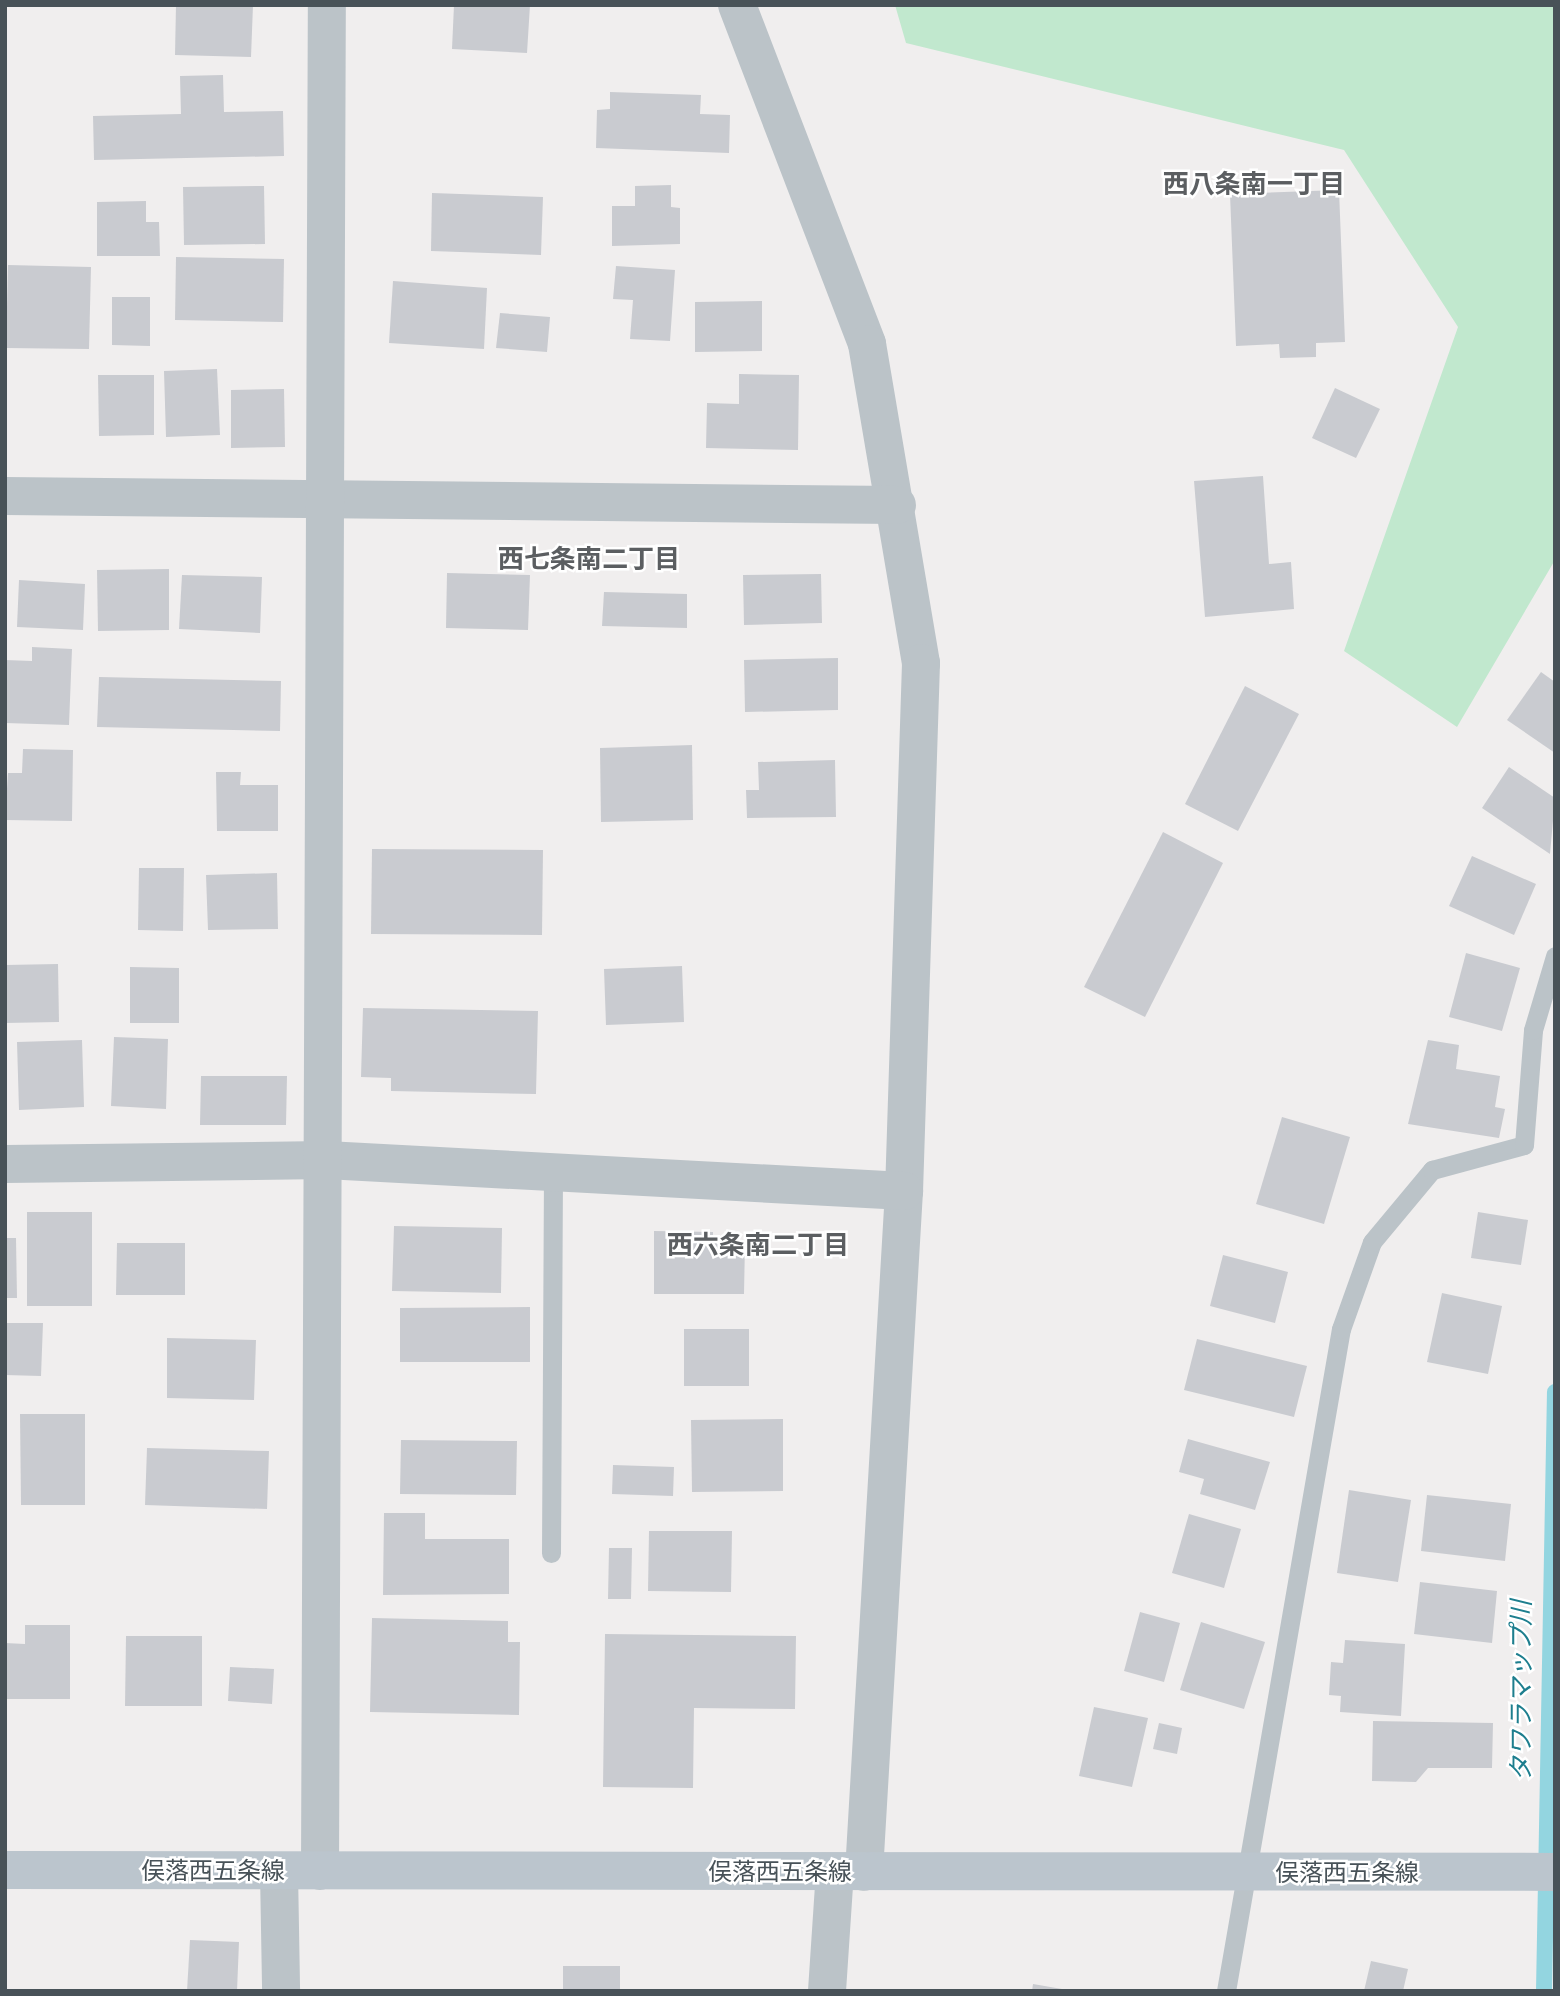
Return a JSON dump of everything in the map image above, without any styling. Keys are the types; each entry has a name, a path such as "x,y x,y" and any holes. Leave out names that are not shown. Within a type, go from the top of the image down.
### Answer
{"main road":[{"name":"俣落西五条線","path":"5,1870 1555,1872"}],"street":[{"path":"320,1871 326,1160 321,499 327,5"},
{"path":"737,5 867,344 897,505 921,663 904,1191 850,1872 827,1991"},
{"path":"5,496 897,505"},
{"path":"5,1164 326,1160 904,1191"},
{"path":"279,1871 281,1991"}],"lane":[{"path":"1226,1991 1244,1873 1341,1329 1372,1242 1432,1170 1524,1145 1533,1030 1555,956"},
{"path":"551,1553 552,1172"}],"green space":[{"path":"895,5 1555,5 1555,560 1457,727 1344,651 1458,327 1344,150 906,43"}],"building":[{"path":"176,5 253,5 251,57 175,55"},
{"path":"454,5 530,5 527,53 452,49"},
{"path":"223,75 224,112 283,111 284,156 94,160 93,116 181,114 180,76"},
{"path":"610,92 701,95 700,114 730,115 729,153 596,148 597,110 610,109"},
{"path":"671,185 671,207 680,208 680,244 612,246 612,206 635,206 635,186"},
{"path":"264,186 265,244 184,245 183,187"},
{"path":"1339,190 1345,342 1316,343 1316,357 1280,358 1279,344 1236,346 1230,194"},
{"path":"432,193 543,197 541,255 431,251"},
{"path":"146,201 146,222 159,222 160,256 97,256 97,202"},
{"path":"176,257 284,259 283,322 175,320"},
{"path":"8,265 91,267 89,349 6,348"},
{"path":"616,266 675,270 670,341 630,339 633,300 613,299"},
{"path":"393,281 487,288 484,349 389,343"},
{"path":"112,297 150,297 150,346 112,345"},
{"path":"762,301 762,351 695,352 695,302"},
{"path":"500,313 550,317 547,352 496,348"},
{"path":"217,369 220,435 166,437 164,371"},
{"path":"739,374 799,375 798,450 706,448 707,403 739,404"},
{"path":"98,375 154,375 154,435 99,436"},
{"path":"1335,388 1380,409 1356,458 1312,438"},
{"path":"284,389 285,447 231,448 231,390"},
{"path":"1263,476 1269,564 1291,562 1294,609 1205,617 1194,481"},
{"path":"169,569 169,630 98,631 97,570"},
{"path":"447,573 530,575 528,630 446,628"},
{"path":"821,574 822,623 744,625 743,575"},
{"path":"182,575 262,577 260,633 179,629"},
{"path":"19,580 85,584 83,630 17,627"},
{"path":"604,592 687,594 687,628 602,626"},
{"path":"32,647 72,649 69,725 5,723 5,660 32,661"},
{"path":"838,658 838,710 745,712 744,660"},
{"path":"1541,672 1555,682 1555,753 1507,720"},
{"path":"99,677 281,681 280,731 97,727"},
{"path":"1245,686 1299,714 1238,831 1185,804"},
{"path":"692,745 693,820 601,822 600,748"},
{"path":"23,749 73,750 72,821 5,820 8,773 22,773"},
{"path":"835,760 836,817 747,818 746,790 759,790 758,762"},
{"path":"1509,767 1555,798 1550,854 1482,808"},
{"path":"216,772 241,772 240,785 278,785 278,831 217,831"},
{"path":"1163,832 1223,863 1145,1017 1084,987"},
{"path":"372,849 543,850 542,935 371,934"},
{"path":"1472,856 1536,884 1514,935 1449,906"},
{"path":"139,868 184,868 183,931 138,930"},
{"path":"277,873 278,929 208,930 206,875"},
{"path":"1466,953 1520,968 1502,1031 1449,1017"},
{"path":"58,964 59,1022 5,1023 5,965"},
{"path":"682,966 684,1022 606,1025 604,969"},
{"path":"130,967 179,968 179,1023 130,1023"},
{"path":"363,1008 538,1011 536,1094 391,1091 391,1078 361,1077"},
{"path":"114,1037 168,1039 166,1109 111,1106"},
{"path":"82,1040 84,1107 19,1110 17,1042"},
{"path":"1428,1040 1459,1045 1456,1069 1500,1076 1495,1107 1505,1109 1499,1138 1408,1124"},
{"path":"201,1076 287,1076 286,1125 200,1125"},
{"path":"1282,1117 1350,1137 1324,1224 1256,1204"},
{"path":"27,1212 92,1212 92,1306 27,1306"},
{"path":"1478,1212 1528,1220 1521,1265 1471,1258"},
{"path":"394,1226 502,1228 501,1293 392,1291"},
{"path":"654,1231 713,1232 713,1242 745,1243 744,1294 654,1294"},
{"path":"5,1238 16,1238 17,1298 5,1298"},
{"path":"117,1243 185,1243 185,1295 116,1295"},
{"path":"1223,1255 1288,1272 1275,1323 1210,1306"},
{"path":"1442,1293 1502,1306 1488,1374 1427,1362"},
{"path":"530,1307 530,1362 400,1362 400,1308"},
{"path":"5,1323 43,1323 41,1376 5,1375"},
{"path":"684,1329 749,1329 749,1386 684,1386"},
{"path":"167,1338 256,1340 254,1400 167,1398"},
{"path":"1197,1339 1307,1366 1294,1417 1184,1390"},
{"path":"20,1414 85,1414 85,1505 21,1505"},
{"path":"783,1419 783,1491 692,1492 691,1420"},
{"path":"1188,1439 1270,1462 1255,1510 1200,1494 1204,1479 1179,1472"},
{"path":"401,1440 517,1441 516,1495 400,1494"},
{"path":"147,1448 269,1451 267,1509 145,1505"},
{"path":"613,1465 674,1467 673,1496 612,1494"},
{"path":"1349,1490 1411,1500 1398,1582 1337,1573"},
{"path":"1427,1495 1511,1504 1505,1561 1421,1551"},
{"path":"384,1513 425,1513 425,1539 509,1539 509,1594 383,1595"},
{"path":"1189,1514 1241,1529 1224,1588 1172,1573"},
{"path":"649,1531 732,1531 731,1592 648,1591"},
{"path":"609,1548 632,1548 631,1599 608,1599"},
{"path":"1420,1582 1497,1591 1492,1643 1414,1634"},
{"path":"1140,1612 1180,1623 1164,1682 1124,1671"},
{"path":"372,1618 508,1621 508,1642 520,1642 519,1715 370,1712"},
{"path":"1201,1622 1265,1642 1244,1709 1180,1690"},
{"path":"25,1625 70,1625 70,1699 5,1699 5,1643 25,1644"},
{"path":"605,1634 796,1636 795,1709 694,1708 693,1788 603,1787"},
{"path":"126,1636 202,1636 202,1706 125,1706"},
{"path":"1345,1640 1405,1644 1401,1716 1340,1712 1341,1696 1329,1695 1331,1662 1343,1663"},
{"path":"230,1667 274,1669 272,1704 228,1701"},
{"path":"1094,1707 1148,1718 1132,1787 1079,1776"},
{"path":"1373,1721 1493,1723 1492,1768 1428,1768 1416,1782 1372,1781"},
{"path":"1159,1723 1182,1728 1177,1754 1153,1749"},
{"path":"190,1940 239,1942 237,1991 187,1991"},
{"path":"1371,1961 1408,1969 1403,1991 1364,1991"},
{"path":"563,1966 620,1966 620,1991 563,1991"},
{"path":"1033,1984 1062,1989 1062,1991 1032,1991"}],"waterway":[{"name":"タワラマップ川","path":"1544,1991 1555,1392"}],"district":[{"name":"西八条南一丁目","path":"1254,185"},
{"name":"西七条南二丁目","path":"589,560"},
{"name":"西六条南二丁目","path":"758,1246"}]}
